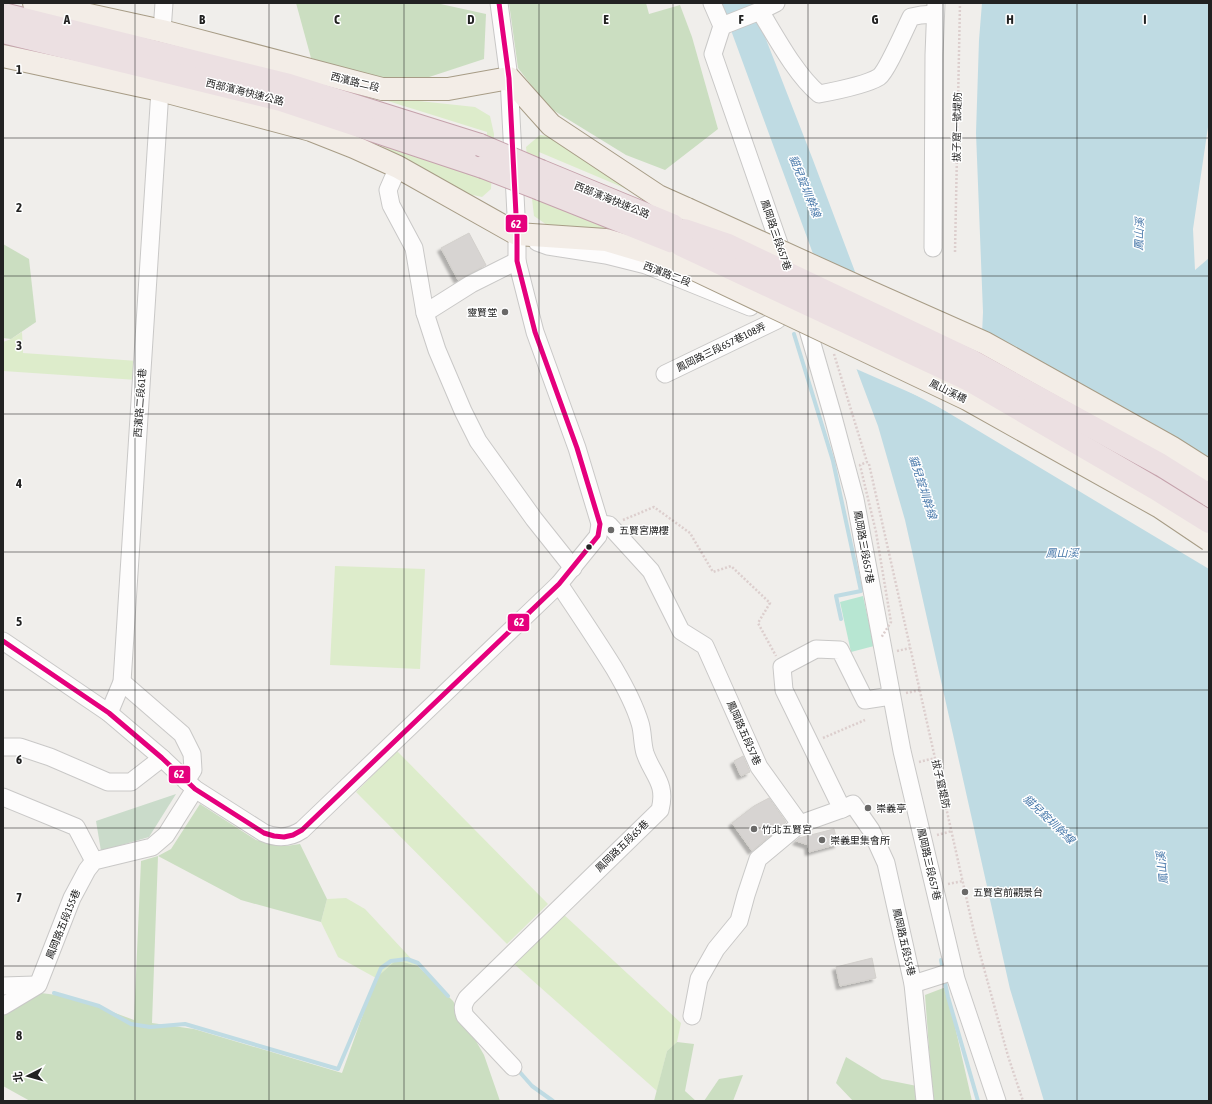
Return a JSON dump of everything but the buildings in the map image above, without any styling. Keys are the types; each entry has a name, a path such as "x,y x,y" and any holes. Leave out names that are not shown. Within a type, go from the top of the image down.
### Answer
{"highway":[{"name":"西部濱海快速公路","path":"3,14 289,85 480,146 540,180 682,236"},
{"name":"西部濱海快速公路","path":"3,32 281,100 483,167 540,180"},
{"path":"682,236 728,245 970,360 1161,465 1209,495"},
{"name":"鳳山溪橋","path":"682,236 970,380 1156,489 1209,522"}],"main road":[{"name":"西濱路二段","path":"34,3 162,31 382,90 448,89 509,78"},
{"name":"西濱路二段","path":"3,56 160,90 310,130 354,147 398,168 517,234 606,240 682,236"},
{"path":"509,78 551,125 658,196 682,236 861,288 985,343 1171,447 1209,471"},
{"name":"鳳山溪橋","path":"682,236 819,334 967,399 1160,507 1209,540"}],"street":[{"path":"162,31 164,3"},
{"path":"3,641 109,713 191,785 264,833 283,838 296,834 302,830 559,584 598,536 604,525 535,332 517,261 509,78 499,3"},
{"path":"712,3 722,26 776,3"},
{"path":"760,11 793,63 812,89 819,94 858,85 880,77 890,62 911,17 921,15 935,8 933,248"},
{"name":"鳳岡路三段657巷","path":"722,26 713,54 819,334 855,499 902,751 954,971 997,1101"},
{"name":"西濱路二段61巷","path":"109,713 122,682 160,90"},
{"path":"398,168 388,190 392,206 414,248 425,313 437,350 463,411 478,441 534,520 572,568"},
{"name":"西濱路二段","path":"517,234 548,246 606,255 646,265 733,300 777,320 819,334"},
{"path":"425,313 471,284 517,261"},
{"name":"鳳岡路三段657巷108弄","path":"665,374 777,320"},
{"name":"鳳岡路五段57巷","path":"604,525 651,571 681,631 705,646 759,767 800,824"},
{"name":"鳳岡路五段65巷","path":"513,1067 465,1016 462,1009 464,1003 467,998 660,810 663,794 658,778 645,752 641,724 627,690 559,584"},
{"path":"842,809 784,690 782,667 816,649 840,650 865,700 892,696"},
{"path":"3,797 76,827 94,861 152,847 166,835 191,785 193,770 192,754 182,734 122,682"},
{"path":"3,747 20,747 50,757 108,782 131,782 162,758"},
{"name":"鳳岡路五段55巷","path":"800,824 853,804 871,830 886,863 913,984 925,1101"},
{"path":"692,1016 699,979 716,949 740,921 746,894 758,859 800,824"},
{"name":"鳳岡路五段155巷","path":"38,985 72,898 87,870 94,861"},
{"path":"913,984 954,971"},
{"path":"3,986 38,985"},
{"path":"3,1006 38,985"}],"path":[{"name":"拔子窟一號堤防","path":"955,252 960,3"},
{"path":"819,334 867,462 860,466 876,532 891,622 881,638"},
{"name":"拔子窟堤防","path":"869,464 974,932 1008,1056 1023,1101"},
{"path":"604,525 654,507 690,533 713,572 731,566 770,603 758,623 782,667"},
{"path":"810,744 865,720"}],"green space":[{"path":"296,3 436,3 486,14 484,59 417,81 371,78 311,58"},
{"path":"509,3 646,3 649,14 680,5 692,37 718,129 665,170 626,155 548,107 518,68"},
{"path":"372,96 475,107 490,116 494,134 491,189 482,197 459,192 375,142 485,178 487,132"},
{"path":"540,135 556,137 648,198 539,152 540,201 658,249 550,227 534,216 526,147"},
{"path":"3,244 29,259 36,322 11,339 3,338"},
{"path":"22,332 23,353 138,361 137,380 3,371 3,342"},
{"path":"335,566 425,569 420,669 330,665"},
{"path":"863,596 874,646 851,652 840,602"},
{"path":"397,751 548,904 507,944 356,792"},
{"path":"176,794 149,837 101,851 96,821"},
{"path":"200,804 256,840 286,846 300,844 327,899 321,922 241,900 158,856 171,849"},
{"path":"158,856 152,1023 194,1029 342,1073 376,978 396,960 418,966 453,1001 484,1055 500,1101 30,1101 3,1086 3,1013 41,993 72,997 134,1020 141,861"},
{"path":"346,898 365,909 418,966 396,960 376,978 338,957 321,922 327,899"},
{"path":"562,913 681,1023 677,1042 667,1051 657,1091 513,963"},
{"path":"946,987 972,1101 853,1101 836,1083 846,1057 882,1079 932,1089 925,995"},
{"path":"677,1042 694,1044 685,1091 696,1101 654,1101 667,1051"},
{"path":"743,1075 733,1101 704,1101 719,1079"}],"water":[{"name":"鳳山溪","path":"721,3 752,3 898,386 981,429 980,377 983,312 976,133 979,40 982,3 1209,3 1208,127 1193,229 1195,270 1209,258 1209,1101 1044,1101 1010,989 905,520 878,426"}],"pier":[{"path":"809,251 858,276 900,385 925,399 854,368"},
{"path":"980,336 1209,464 1209,569 932,403 979,426 978,377"}],"waterway":[{"path":"794,334 833,461 861,591 836,596 841,619"},
{"path":"54,993 99,1006 131,1024 150,1027 185,1024 338,1069 381,968 391,961 407,959 418,963 448,996"},
{"path":"941,960 943,971"},
{"path":"944,978 948,997 978,1101"},
{"path":"517,1069 532,1086 553,1101"}],"transit line":[{"name":"62","path":"3,641 109,713 162,758 195,789 264,833 284,837 293,835 302,830 559,584 598,536 600,524 577,448 535,332 517,261 509,78 499,3"}],"place":[{"name":"靈賢堂","path":"505,312"},
{"name":"五賢宮牌樓","path":"611,530"},
{"name":"崇義亭","path":"868,808"},
{"name":"竹北五賢宮","path":"754,829"},
{"name":"崇義里集會所","path":"822,840"},
{"name":"五賢宮前觀景台","path":"965,892"}],"water label":[{"name":"貓兒錠圳幹線","path":"805,186"},
{"name":"貓兒錠圳幹線","path":"923,487"},
{"name":"貓兒錠圳幹線","path":"1049,819"}]}
